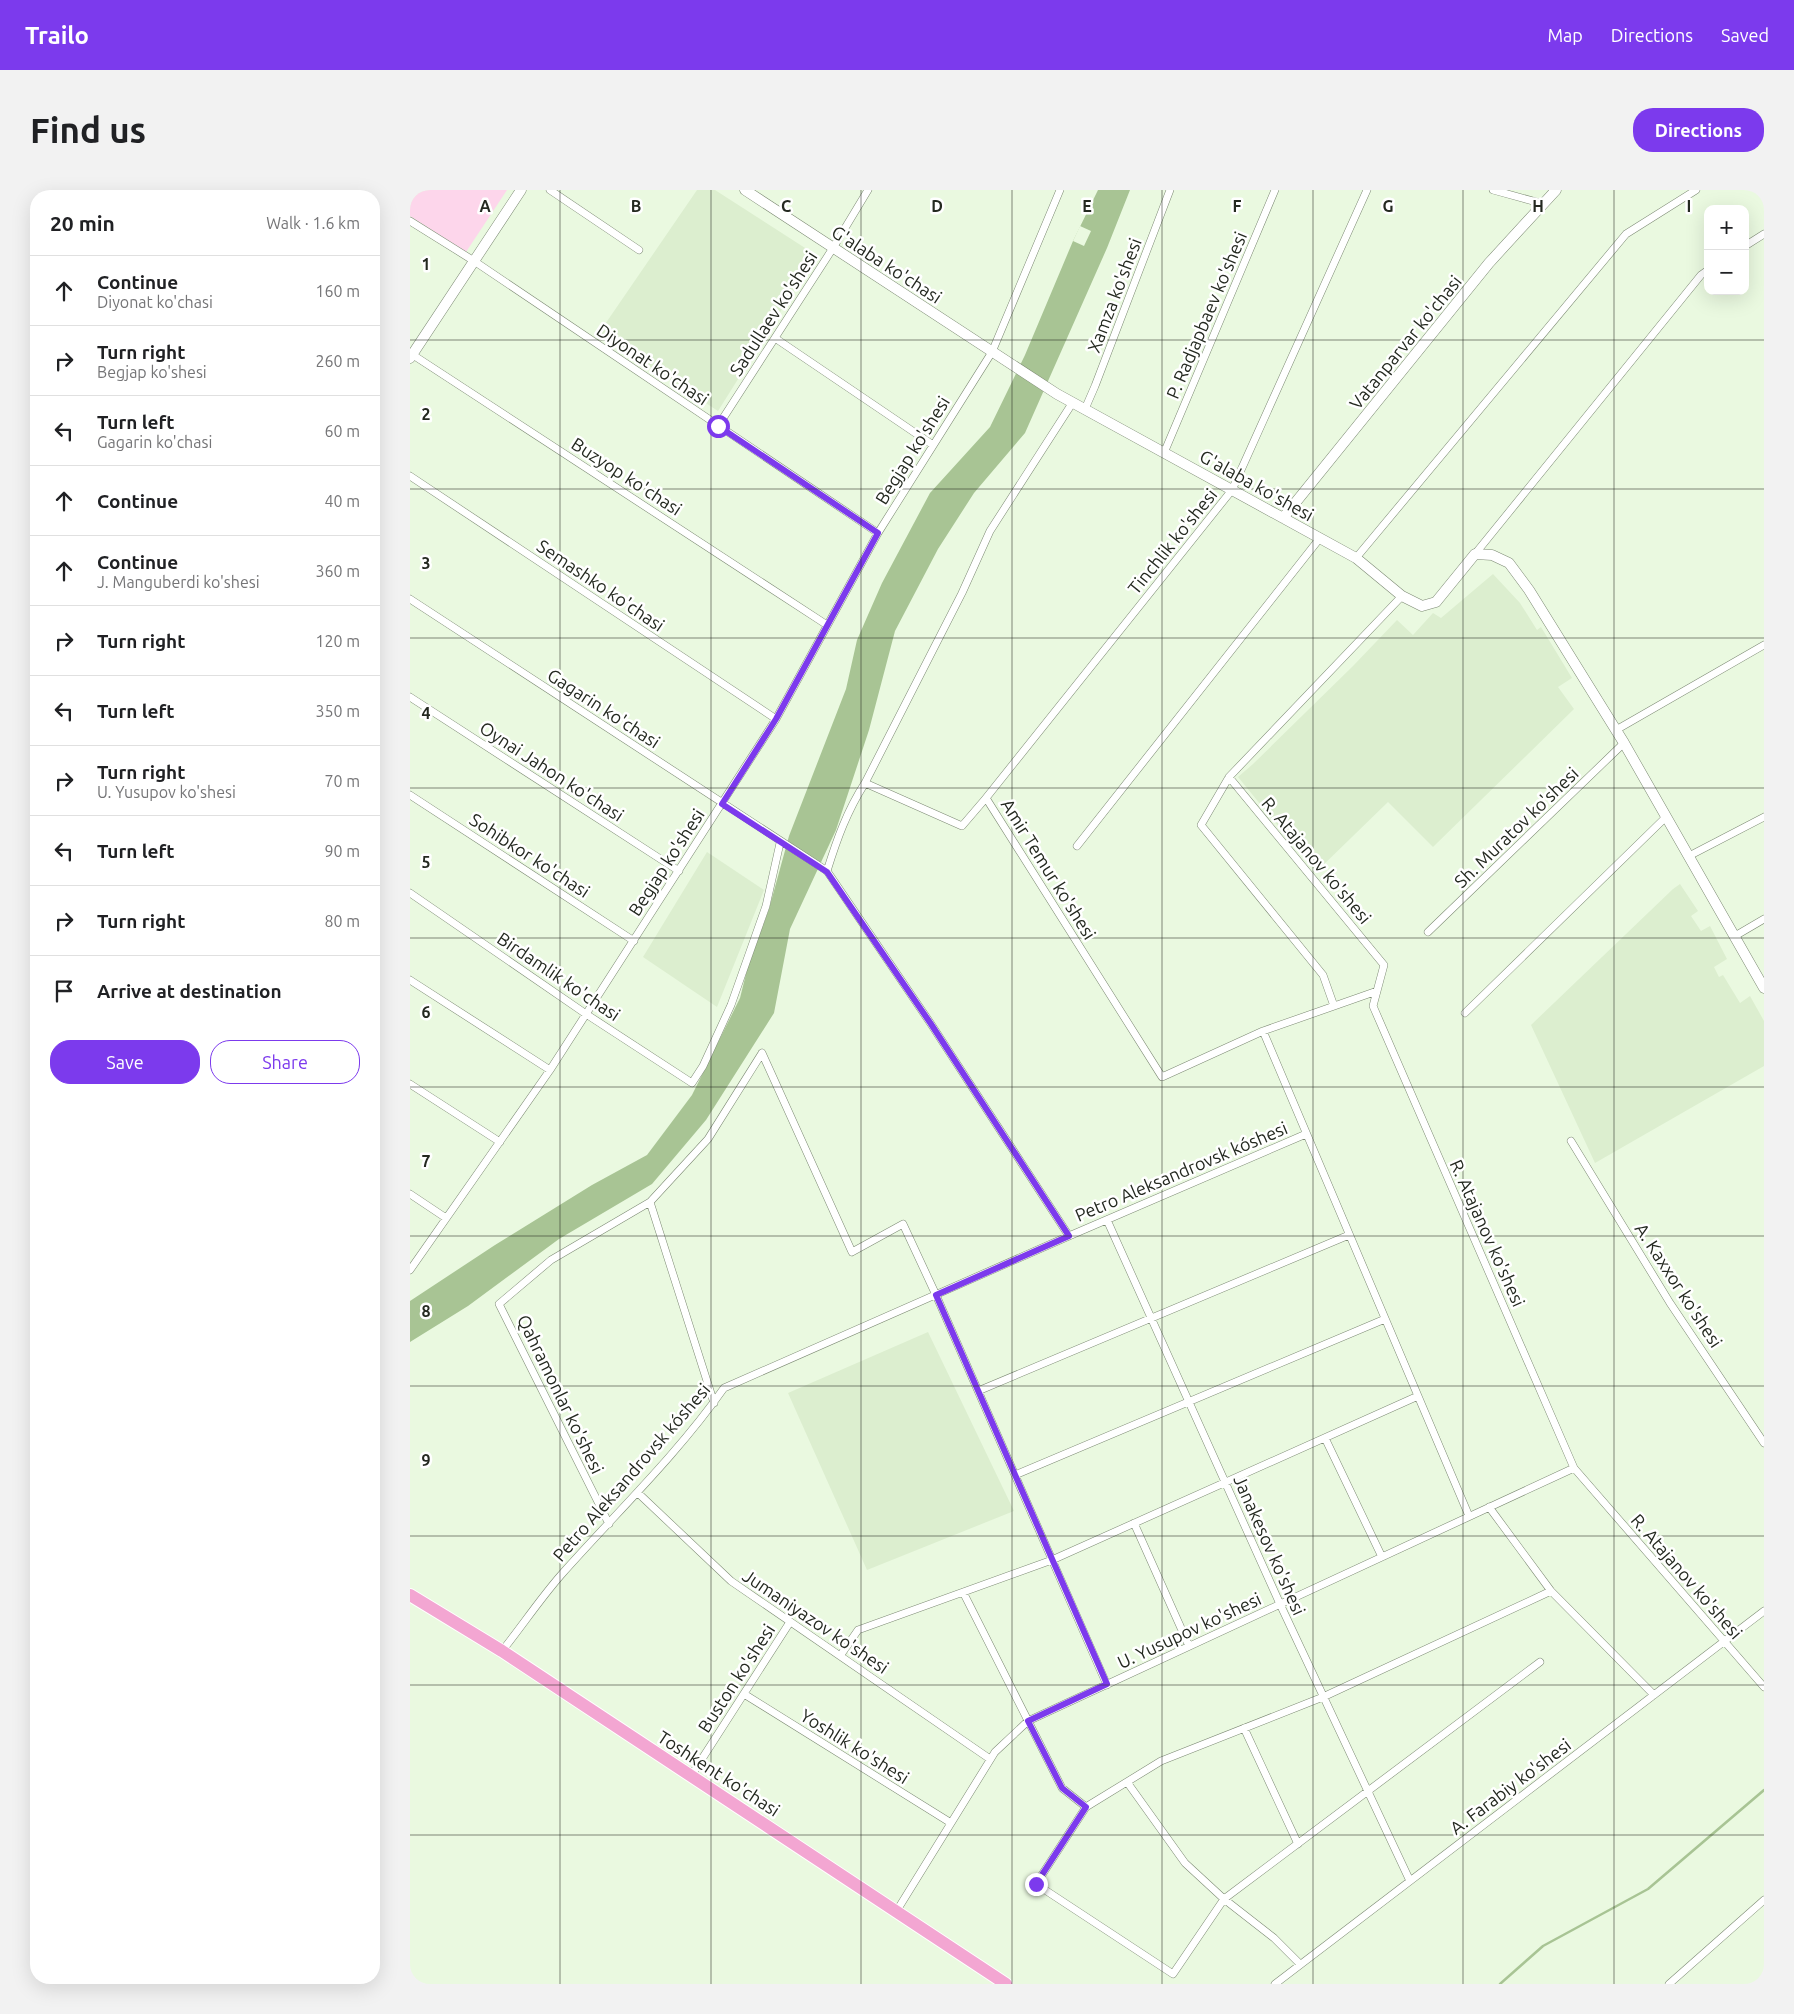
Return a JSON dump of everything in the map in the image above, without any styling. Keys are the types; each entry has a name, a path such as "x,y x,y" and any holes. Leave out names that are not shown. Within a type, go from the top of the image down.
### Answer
{"highway":[{"name":"Toshkent ko'chasi","path":"410,1595 502,1651 1006,1984"}],"street":[{"path":"411,355 521,190"},
{"path":"550,190 639,250"},
{"name":"G'alaba ko'chasi","path":"745,190 1057,394"},
{"name":"Sadullaev ko'shesi","path":"718,426 833,248 868,190"},
{"name":"Begjap ko'shesi","path":"410,1270 550,1070 776,719 878,533 992,352 1060,190"},
{"name":"Xamza ko'shesi","path":"1085,409 1096,386 1170,190"},
{"name":"P. Radjapbaev ko'shesi","path":"1164,453 1275,190"},
{"name":"Tinchlik ko'shesi","path":"986,798 1232,490 1367,190"},
{"path":"1494,190 1544,204"},
{"name":"Vatanparvar ko'chasi","path":"1283,518 1489,263 1556,190"},
{"path":"1356,558 1626,234 1696,190"},
{"name":"Diyonat ko'chasi","path":"410,221 878,533"},
{"path":"1749,243 1764,234"},
{"path":"1476,554 1704,273"},
{"path":"775,338 933,445"},
{"name":"Buzyop ko'chasi","path":"411,355 827,625"},
{"name":"G'alaba ko'shesi","path":"1057,394 1356,558 1402,596 1422,606 1436,602 1476,554"},
{"path":"1069,1236 931,1024 823,869 850,808 865,783 962,593 990,531 1072,402"},
{"name":"Semashko ko'chasi","path":"410,476 776,719"},
{"path":"1077,846 1320,538"},
{"path":"1476,554 1492,555 1509,563 1529,590 1624,743 1764,988"},
{"path":"1334,1006 1323,975 1201,825 1229,777 1402,596"},
{"name":"Gagarin ko'chasi","path":"410,599 783,845 823,869"},
{"path":"1616,730 1764,645"},
{"name":"Oynai Jahon ko'chasi","path":"410,697 678,871"},
{"name":"Sh. Muratov ko'shesi","path":"1428,932 1624,743"},
{"name":"R. Atajanov ko'shesi","path":"1229,777 1384,965 1373,1006 1574,1468 1764,1687"},
{"name":"Amir Temur ko'shesi","path":"865,783 962,826 986,798 1162,1077 1263,1031"},
{"name":"Sohibkor ko'chasi","path":"410,795 634,941"},
{"path":"1465,1013 1666,817"},
{"path":"1689,856 1764,817"},
{"name":"Birdamlik ko'chasi","path":"410,893 586,1014 692,1083 703,1066 731,1005 766,906 783,845"},
{"path":"1735,936 1764,920"},
{"path":"410,980 550,1070"},
{"path":"1377,991 1263,1031 1469,1516"},
{"path":"714,1403 650,1202 708,1139 762,1053 852,1252 903,1224 1107,1684"},
{"path":"410,1084 500,1142"},
{"name":"Petro Aleksandrovsk kóshesi","path":"502,1651 560,1576 638,1493 704,1418 724,1388 1306,1134"},
{"name":"A. Kaxxor ko'shesi","path":"1571,1141 1670,1303 1764,1443"},
{"path":"410,1194 446,1218"},
{"name":"Qahramonlar ko'shesi","path":"609,1524 500,1304 551,1260 650,1202"},
{"name":"Janakesov ko'shesi","path":"1107,1220 1280,1604 1410,1880"},
{"path":"978,1391 1349,1235"},
{"path":"1015,1475 1385,1319"},
{"path":"840,1656 858,1630 1052,1560 1418,1396"},
{"path":"1325,1438 1382,1557"},
{"name":"U. Yusupov ko'shesi","path":"896,1912 990,1759 1028,1721 1574,1468"},
{"name":"Jumaniyazov ko'shesi","path":"638,1493 731,1581 990,1759"},
{"path":"1489,1507 1551,1591 1654,1695"},
{"path":"1134,1523 1189,1646"},
{"path":"1540,1662 1224,1899 1173,1974 1036,1884 1086,1807 1161,1761 1323,1697 1551,1591"},
{"path":"963,1592 1062,1788 1086,1807"},
{"name":"A. Farabiy ko'shesi","path":"1275,1984 1764,1611"},
{"name":"Buston ko'shesi","path":"691,1776 790,1622"},
{"name":"Yoshlik ko'shesi","path":"744,1694 951,1823"},
{"path":"1244,1728 1298,1844"},
{"path":"1127,1782 1186,1864 1224,1899 1274,1938 1300,1964"},
{"path":"1669,1984 1764,1900"}],"shaded area":[{"path":"410,190 507,190 466,252 410,216"},
{"path":"697,190 715,190 816,255 718,411 599,333"},
{"path":"1098,190 1130,190 1107,248 1025,433 974,493 938,549 895,631 869,730 836,830 790,929 774,1013 706,1120 652,1184 559,1239 468,1306 410,1342 410,1301 495,1245 592,1185 647,1155 692,1095 740,998 747,970 769,909 789,836 846,689 857,640 882,583 930,493 990,427 1025,355 1073,241"},
{"path":"1493,574 1520,603 1537,630 1541,627 1572,678 1558,687 1574,709 1433,847 1388,802 1316,872 1238,777 1353,666 1397,620 1413,635 1433,613 1441,618"},
{"path":"707,852 764,890 717,1007 643,957"},
{"path":"1680,884 1698,911 1691,916 1701,931 1710,926 1727,959 1714,967 1719,977 1723,975 1740,1003 1750,996 1764,1021 1764,1066 1595,1163 1531,1025"},
{"path":"928,1332 1014,1511 867,1570 788,1393"}],"pier":[{"path":"1080,226 1091,231 1084,246 1073,241"}],"waterway":[{"path":"1500,1984 1543,1946 1648,1889 1764,1790"}],"route":[{"path":"718,426 878,533 776,719 722,804 827,872 931,1024 1069,1236 936,1295 1107,1684 1028,1721 1062,1788 1086,1807 1036,1884"}]}
